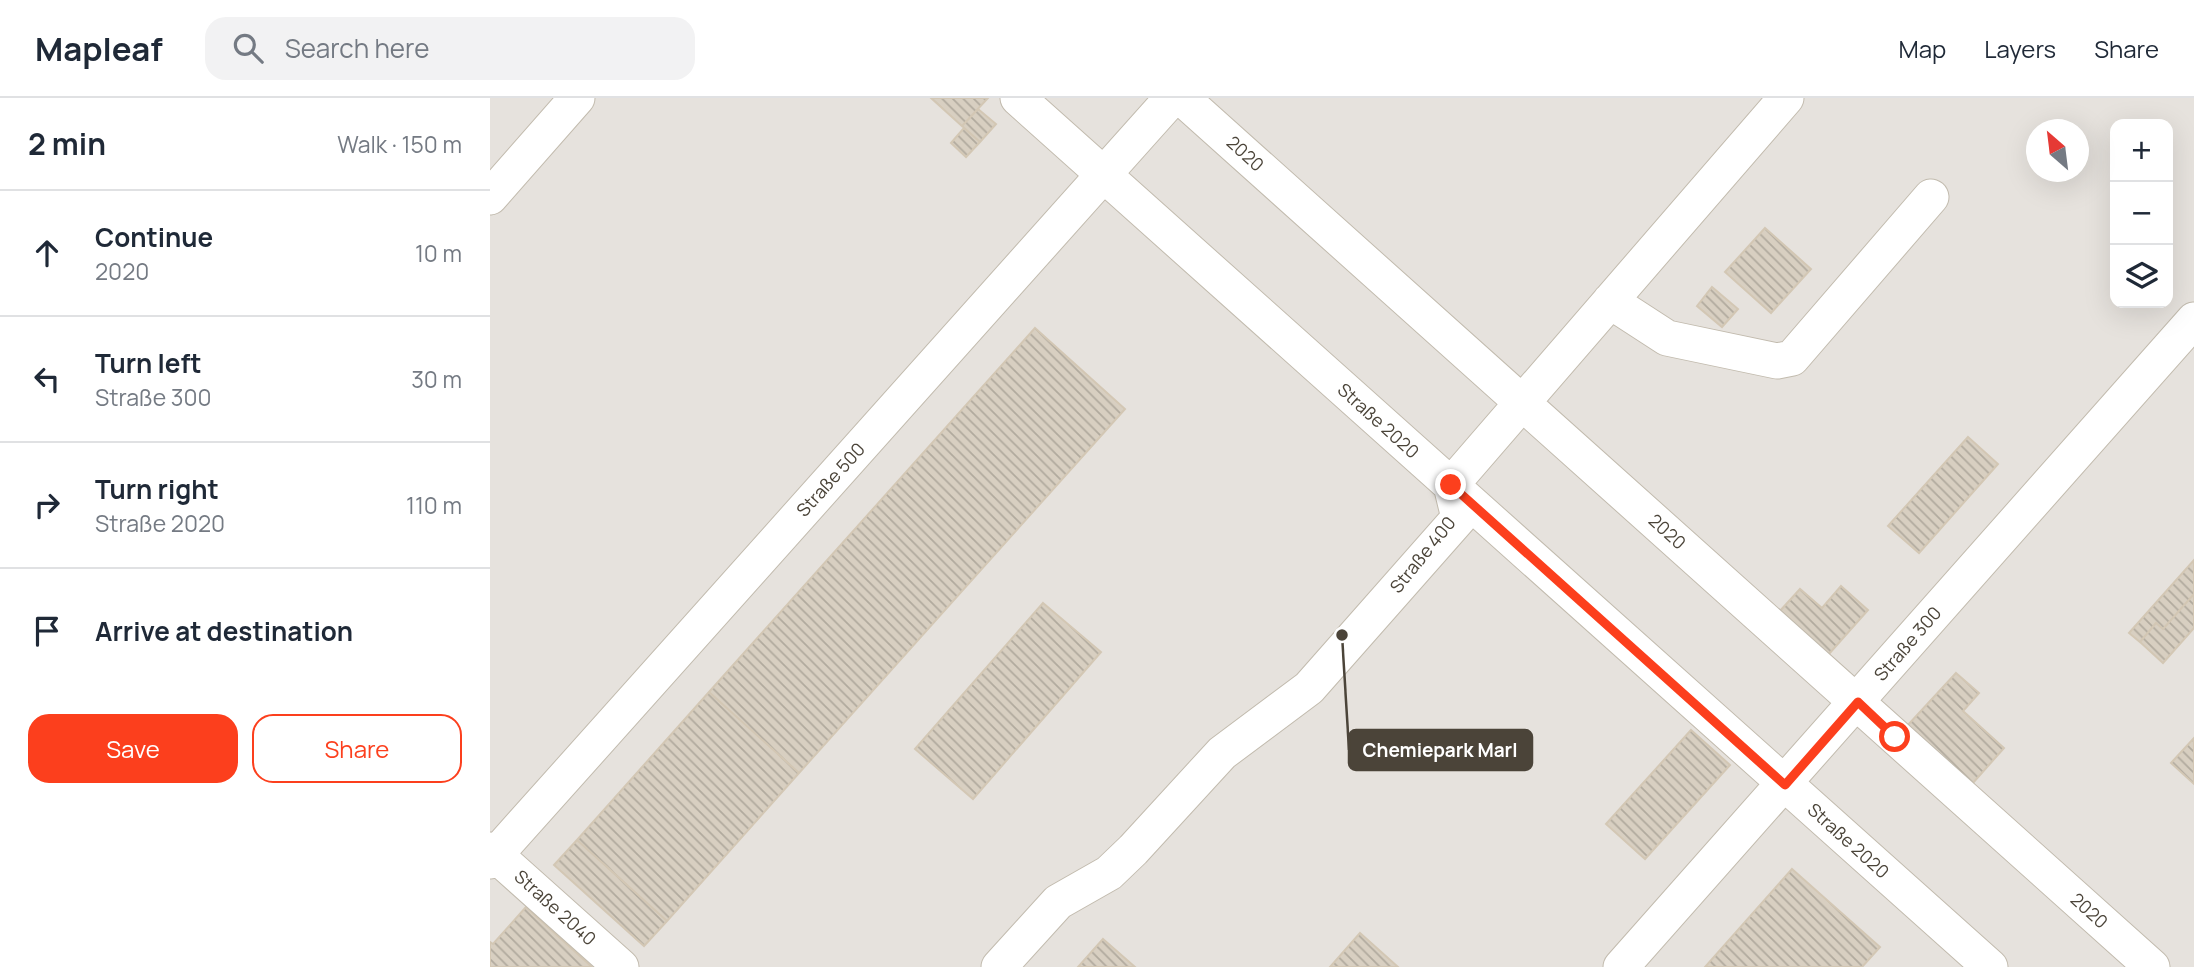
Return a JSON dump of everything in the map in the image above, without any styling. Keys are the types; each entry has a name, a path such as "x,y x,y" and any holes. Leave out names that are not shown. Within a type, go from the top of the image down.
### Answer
{"lane":[{"path":"490,197 577,98"},
{"name":"Straße 2020","path":"1018,98 1990,967"},
{"name":"Straße 500","path":"492,855 1172,98"},
{"name":"2020","path":"1182,98 2151,967"},
{"path":"1451,485 1786,98"},
{"path":"1610,301 1667,338 1777,361 1792,358 1931,197"},
{"name":"Straße 300","path":"1621,967 1785,785 2194,320"},
{"name":"Straße 400","path":"999,967 1058,902 1109,873 1133,850 1222,753 1309,688 1459,518 1451,485"},
{"name":"Straße 2040","path":"492,855 621,967"}],"shaded area":[{"path":"490,98 2194,98 2194,967 490,967"}],"building":[{"path":"931,98 988,98 962,126"},
{"path":"978,109 996,124 980,142 962,126"},
{"path":"964,128 980,142 966,157 951,143"},
{"path":"1765,228 1811,269 1771,313 1725,272"},
{"path":"1712,287 1738,309 1722,327 1697,306"},
{"path":"1035,328 1125,409 799,773 709,692"},
{"path":"1968,437 1998,464 1919,553 1888,526"},
{"path":"2194,560 2194,594 2163,629 2156,623 2140,642 2129,633"},
{"path":"1841,586 1868,610 1828,655 1779,612 1800,589 1822,608"},
{"path":"2194,594 2194,628 2163,663 2140,642 2156,623 2163,629"},
{"path":"1043,603 1101,652 973,799 915,749"},
{"path":"1956,673 1979,693 1963,711 2004,748 1972,784 1907,726"},
{"path":"709,692 799,773 667,921 577,840"},
{"path":"1691,730 1730,765 1645,859 1606,824"},
{"path":"2194,738 2194,784 2171,763"},
{"path":"577,840 667,921 644,946 554,865"},
{"path":"1792,869 1880,947 1862,967 1705,967"},
{"path":"526,907 592,967 490,967 490,942 493,944"},
{"path":"1360,933 1398,967 1330,967"},
{"path":"1103,939 1135,967 1078,967"}],"place":[{"name":"Chemiepark Marl","path":"1342,635"}],"route":[{"path":"1451,485 1785,785 1858,702 1895,737"}]}
